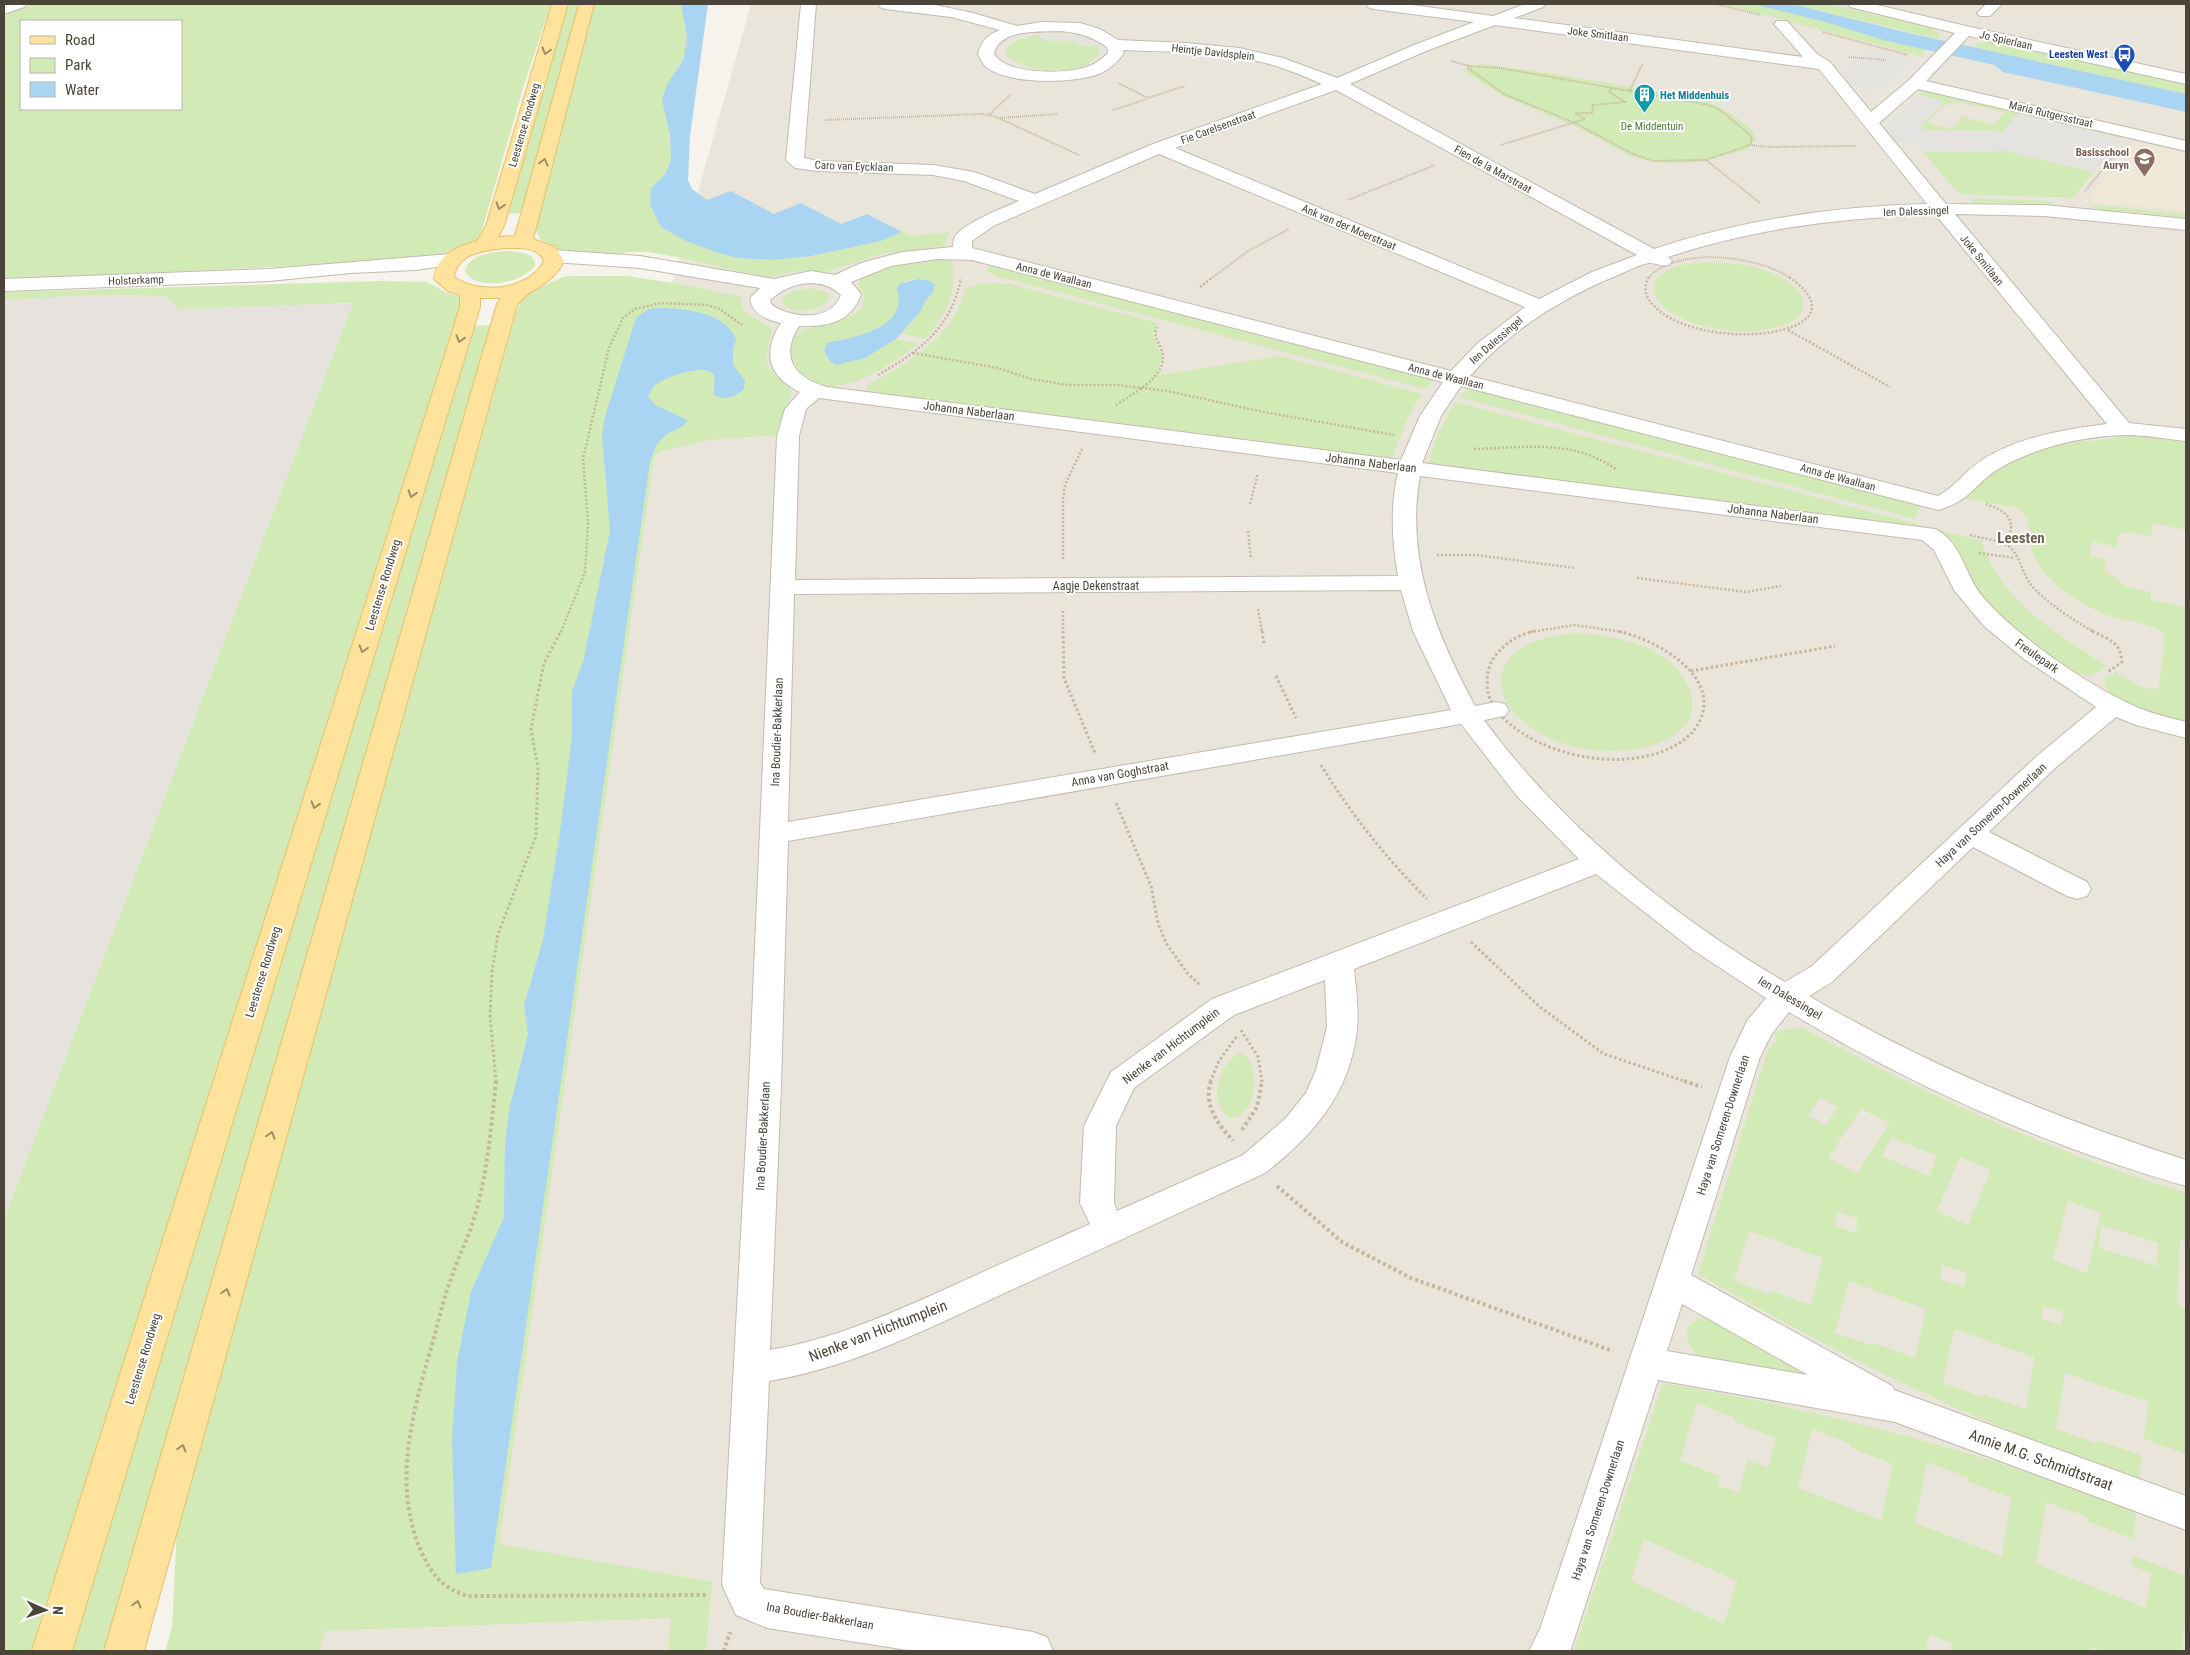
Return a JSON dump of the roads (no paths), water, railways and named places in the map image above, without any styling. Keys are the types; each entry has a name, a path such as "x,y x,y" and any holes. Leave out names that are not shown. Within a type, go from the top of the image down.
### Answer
{"main road":[{"name":"Leestense Rondweg","path":"484,245 495,226 560,4"},
{"path":"523,243 587,4"},
{"path":"523,243 542,248 553,263 536,282 520,289 496,293 470,292 454,287 444,279 443,271 450,260 467,250 484,245 523,243"},
{"path":"124,1651 507,304 520,289"},
{"name":"Leestense Rondweg","path":"52,1651 467,316 471,298 470,292"}],"street":[{"path":"4,9 19,4"},
{"name":"Caro van Eycklaan","path":"808,4 795,160 801,164 932,170 968,176 1036,201"},
{"name":"Heintje Davidsplein","path":"886,4 952,11 1016,30"},
{"name":"Joke Smitlaan","path":"1373,4 1824,65"},
{"name":"Fie Carelsenstraat","path":"962,254 963,238 986,222 1159,148 1337,84 1491,20 1538,4"},
{"name":"Jo Spierlaan","path":"1855,4 1960,36 2183,74"},
{"name":"Joke Smitlaan","path":"1782,24 1811,57 1824,65 2075,374 2123,429"},
{"name":"Heintje Davidsplein","path":"1114,45 1116,53 1109,62 1093,70 1073,75 1038,76 1014,72 994,64 987,57 987,47 996,38 1016,30 1048,26 1081,28 1101,35 1114,45 1189,48 1258,56 1304,70 1337,84"},
{"path":"1871,121 1915,83 1960,36"},
{"name":"Maria Rutgersstraat","path":"1915,83 2186,146"},
{"name":"Fien de la Marstraat","path":"1337,84 1650,255"},
{"name":"Ank van der Moerstraat","path":"1159,148 1539,306"},
{"name":"Ien Dalessingel","path":"2186,224 2073,213 1942,210 1888,212 1785,223 1718,236 1650,255 1591,278 1539,306 1500,334 1480,352 1455,378 1436,407 1419,440 1410,468 1403,510 1404,554 1409,583 1430,646 1467,714 1523,787 1598,862 1683,930 1784,996 1863,1041 1949,1083 2040,1122 2138,1158 2186,1173"},
{"name":"Anna de Waallaan","path":"836,282 855,272 883,262 930,255 962,254 996,260 1938,503 1950,499 1980,471 2014,453 2060,439 2123,429"},
{"path":"1650,255 1667,264"},
{"name":"Holsterkamp","path":"4,285 269,275 351,266 416,264 450,260"},
{"path":"553,263 650,274 767,292 796,278 810,277 836,282 846,287 851,294 850,301 834,315 820,319 792,321 775,317 766,312 761,306 767,292"},
{"name":"Holsterkamp","path":"269,275 347,278 433,276 444,279"},
{"path":"792,321 782,334 778,355 785,372 803,385 826,393"},
{"name":"Johanna Naberlaan","path":"826,393 1927,534"},
{"name":"Ina Boudier-Bakkerlaan","path":"826,393 797,406 790,420 788,436 773,834 766,1086 741,1585 750,1602 767,1609 1033,1651"},
{"path":"2123,429 2186,435"},
{"name":"Freulepark","path":"1927,534 1936,537 1942,542 1962,584 1984,613 2028,651 2114,706 2132,714 2186,730"},
{"name":"Aagje Dekenstraat","path":"782,587 1409,583"},
{"name":"Haya van Someren-Downerlaan","path":"1549,1651 1557,1636 1673,1282 1744,1057 1758,1029 1784,996 1822,974 2046,762 2114,706"},
{"path":"1467,714 1496,710"},
{"name":"Anna van Goghstraat","path":"773,834 1467,714"},
{"path":"1970,834 2077,889"},
{"name":"Nienke van Hichtumplein","path":"1110,1231 1097,1203 1100,1126 1122,1080 1223,1007 1598,862"},
{"name":"Nienke van Hichtumplein","path":"752,1368 802,1360 894,1328 1110,1231 1248,1156 1286,1140 1320,1100 1333,1069 1342,1026 1339,963"},
{"name":"Annie M.G. Schmidtstraat","path":"1673,1282 1896,1406 2186,1513"},
{"name":"Annie M.G. Schmidtstraat","path":"1646,1363 1896,1406"}],"water":[{"path":"681,4 708,4 690,136 688,180 692,189 707,200 731,191 774,214 801,203 841,224 867,214 902,232 881,241 811,256 773,260 738,258 719,253 686,241 661,227 650,205 651,188 665,174 671,161 670,136 662,100 667,84 683,61 687,37"},
{"path":"1753,4 1792,4 1904,32 2186,94 2186,112 2003,72 1994,65 1887,41 1822,21"},
{"path":"918,279 931,281 935,285 933,292 926,300 920,312 896,339 865,358 836,365 830,361 824,351 827,343 865,334 888,322 895,313 899,303 897,289 900,284"},
{"path":"661,308 694,311 724,323 736,340 733,348 733,365 745,380 744,389 730,397 718,397 714,395 715,379 713,374 706,370 699,370 675,375 661,381 654,386 648,397 657,406 688,420 658,443 653,452 649,469 491,1568 456,1574 452,1440 457,1362 471,1292 504,1217 505,1144 510,1106 528,1034 524,1005 543,940 561,825 572,737 572,691 583,662 610,531 602,434 606,413 636,318 649,309"}],"place":[{"name":"Leesten West","path":"2124,73"},
{"name":"Het Middenhuis","path":"1644,114"},
{"name":"Basisschool Auryn","path":"2145,177"}],"district":[{"name":"Leesten","path":"2021,538"}],"park label":[{"name":"De Middentuin","path":"1652,126"}]}
